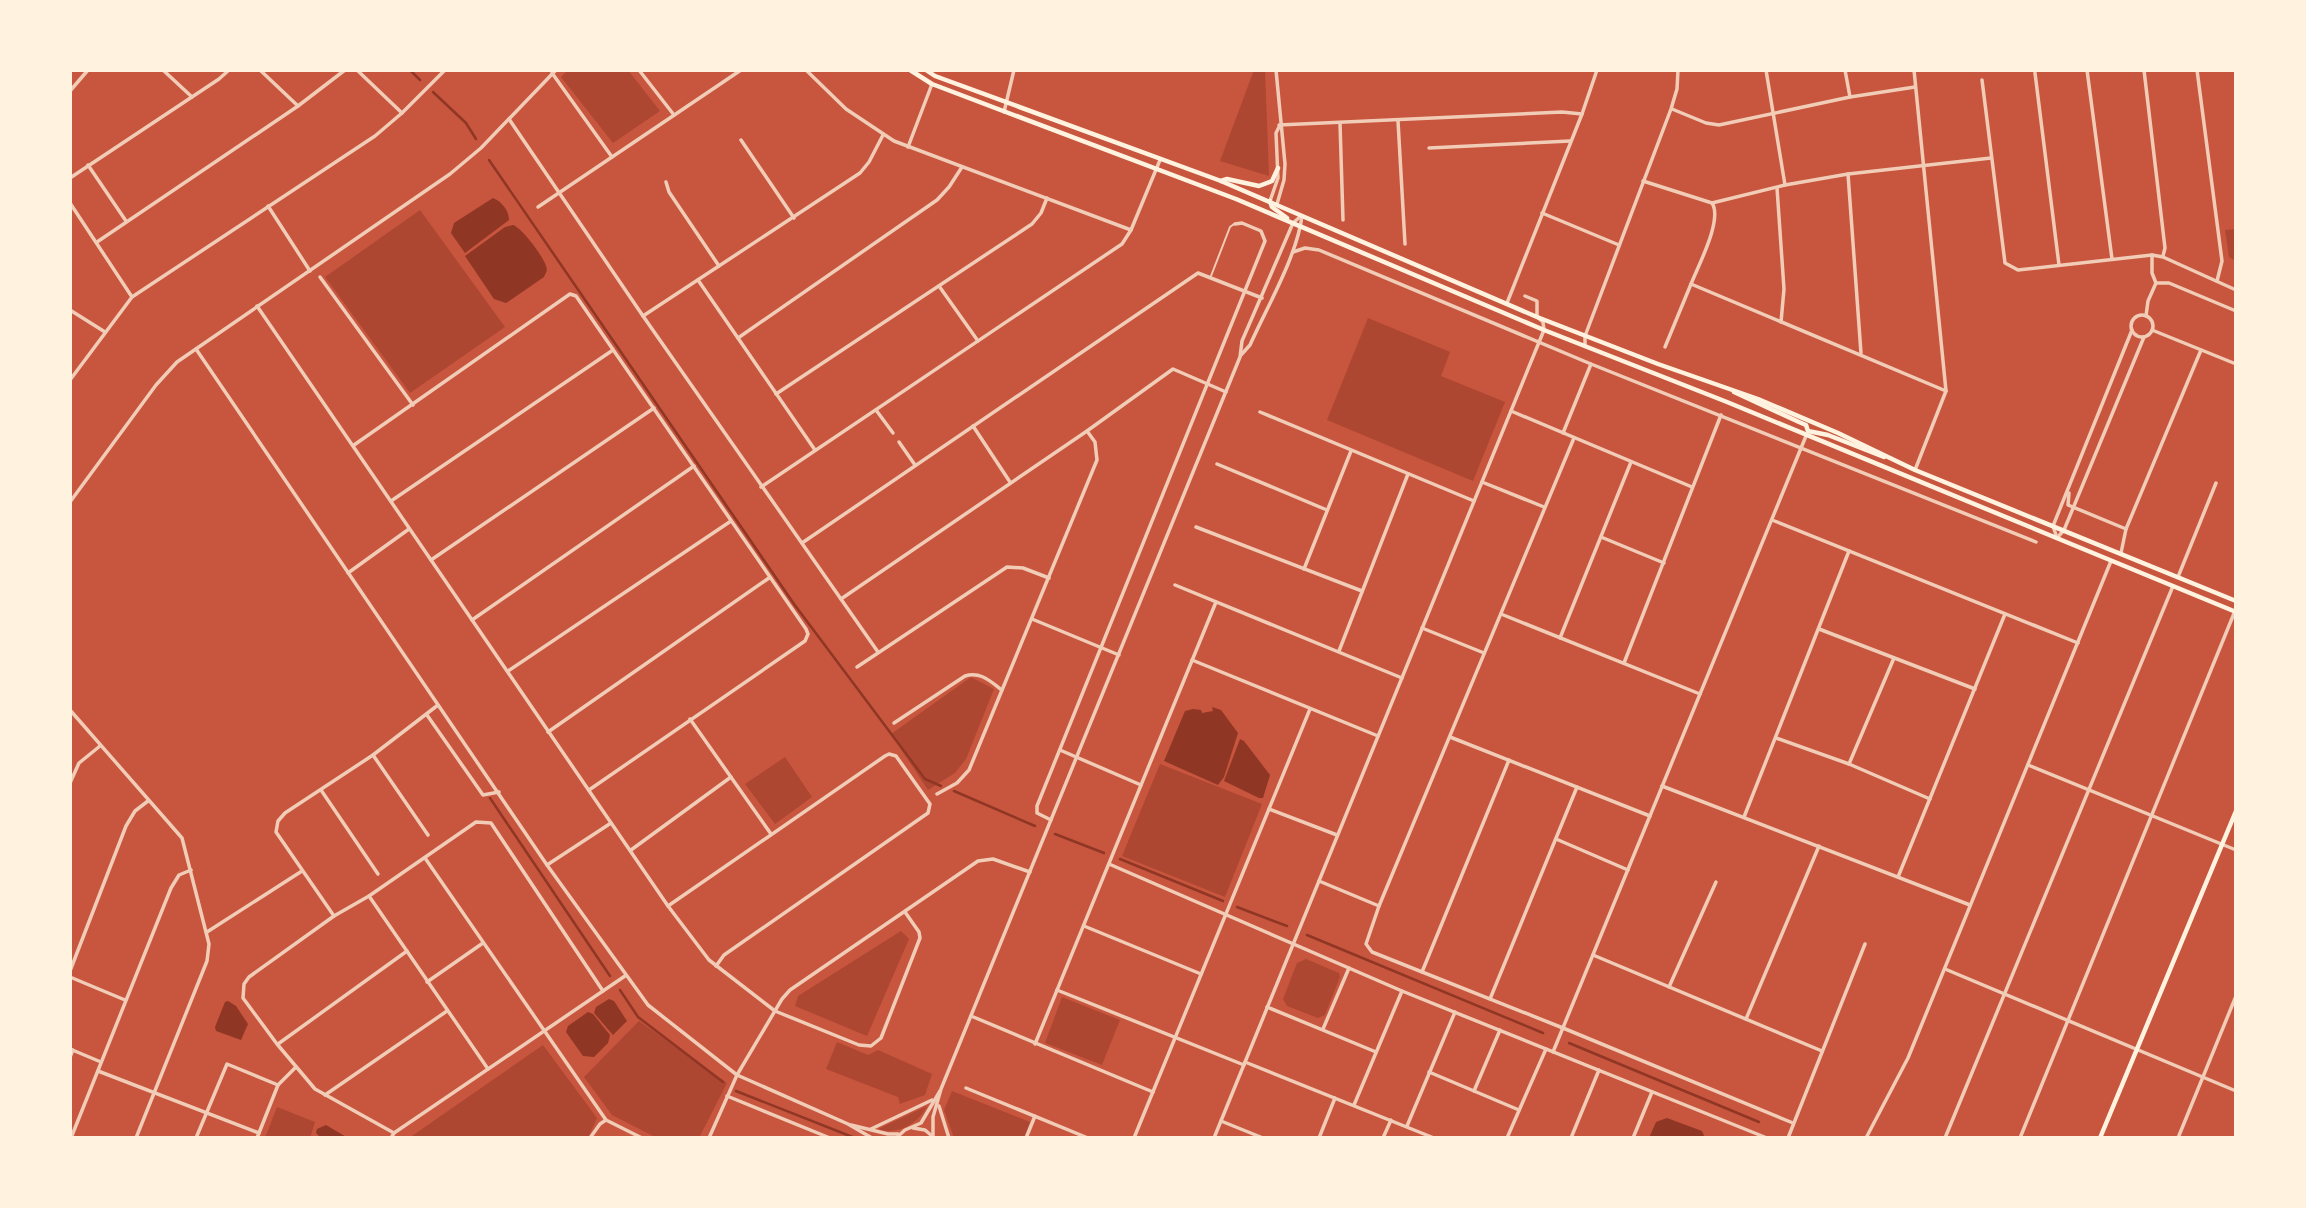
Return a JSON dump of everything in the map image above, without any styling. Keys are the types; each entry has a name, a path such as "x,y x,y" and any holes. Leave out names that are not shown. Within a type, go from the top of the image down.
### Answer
{"main road":[{"path":"910,70 932,84 1259,209 1544,330 1807,433 2235,612"},
{"path":"926,70 1007,104 1221,181 1585,336 1758,398 1915,470"},
{"path":"1221,181 1227,179 1259,186 1272,181 1278,168"},
{"path":"1259,209 1273,204"},
{"path":"1273,204 1293,223"},
{"path":"1730,390 1805,425 1807,433"},
{"path":"1807,433 1828,435 2236,601"},
{"path":"2100,1138 2236,811"}],"street":[{"path":"70,91 88,70"},
{"path":"163,70 192,97"},
{"path":"70,178 229,70"},
{"path":"260,70 298,106"},
{"path":"97,242 298,106 345,70"},
{"path":"357,70 402,113"},
{"path":"70,380 132,296 375,136 445,70"},
{"path":"639,70 674,115"},
{"path":"726,70 731,77"},
{"path":"538,208 741,70"},
{"path":"806,70 846,109 883,135 908,147 1131,230"},
{"path":"1004,113 1014,70"},
{"path":"1273,204 1284,180 1285,164 1279,125 1276,70"},
{"path":"1507,303 1597,70"},
{"path":"1585,346 1585,336 1671,109 1677,89 1678,70"},
{"path":"1766,70 1785,185"},
{"path":"1845,70 1850,97"},
{"path":"1914,70 1946,391 1915,470"},
{"path":"2087,70 2112,259"},
{"path":"2144,70 2165,248 2163,257"},
{"path":"2197,70 2222,261 2217,281"},
{"path":"70,502 156,385 177,362 450,174 481,148 554,72 612,158"},
{"path":"2035,73 2059,265"},
{"path":"1982,80 2005,263 2018,270 2152,255 2163,257 2236,290"},
{"path":"908,147 932,84"},
{"path":"1671,109 1706,123 1719,125 1850,97 1915,87"},
{"path":"1279,125 1562,112 1582,114"},
{"path":"509,119 558,194 878,652"},
{"path":"1398,121 1405,244"},
{"path":"1340,123 1343,220"},
{"path":"1273,204 1278,178 1276,133 1279,125"},
{"path":"643,316 860,173 883,135"},
{"path":"741,140 794,218"},
{"path":"1429,148 1570,141"},
{"path":"1643,181 1712,203 1785,185 1848,174 1991,158"},
{"path":"761,487 1122,244 1131,230 1160,160"},
{"path":"88,165 126,221"},
{"path":"738,338 937,200 962,167"},
{"path":"1848,174 1861,354"},
{"path":"666,182 669,192 719,266"},
{"path":"1777,188 1784,289 1781,322"},
{"path":"776,394 1032,224 1041,213 1047,198"},
{"path":"70,203 132,296"},
{"path":"1665,347 1714,225 1715,208 1712,203"},
{"path":"268,206 310,271"},
{"path":"1542,213 1619,245"},
{"path":"933,1138 931,1127 941,1089 1226,392 1240,357 1242,341 1293,223 1303,215"},
{"path":"1240,357 1250,345 1292,253 1303,215"},
{"path":"1051,820 1037,813 1037,806 1265,241 1265,235 1261,231 1242,223 1235,224"},
{"path":"1292,253 1305,248 1319,250 1591,364 2036,542"},
{"path":"2152,255 2151,273 2156,283"},
{"path":"802,543 1198,273 1262,298"},
{"path":"320,277 413,405"},
{"path":"698,280 815,450"},
{"path":"2156,283 2169,283 2236,310"},
{"path":"2057,538 2064,530 2144,337 2152,330 2152,323 2146,316 2148,301 2156,283"},
{"path":"1691,285 1946,391"},
{"path":"939,286 978,341"},
{"path":"354,445 570,294 576,296 806,629 808,634 805,641 589,790"},
{"path":"1214,1138 1544,330 1544,322 1537,317 1538,302 1525,296"},
{"path":"257,306 668,906 709,960 775,1011 859,1045 871,1046 881,1038 920,938 919,932 905,912"},
{"path":"70,310 105,332"},
{"path":"2057,538 2053,526 2132,330 2132,323 2136,317 2146,316"},
{"path":"2132,330 2144,337"},
{"path":"2152,330 2236,364"},
{"path":"196,349 547,865 625,976 657,1014 737,1075 848,1124 871,1137"},
{"path":"391,500 613,350"},
{"path":"2120,553 2126,529 2201,350"},
{"path":"1563,433 1591,364"},
{"path":"841,599 1173,369 1226,392"},
{"path":"431,560 653,408"},
{"path":"877,410 893,433"},
{"path":"1511,411 1692,487"},
{"path":"1260,412 1474,501"},
{"path":"1624,663 1721,415"},
{"path":"973,426 1010,482"},
{"path":"937,794 957,783 969,770 1049,578 1097,460 1095,442 1087,431"},
{"path":"1553,1052 1807,433"},
{"path":"1574,438 1379,906 1366,944 1372,952 1793,1123"},
{"path":"899,442 915,465"},
{"path":"1304,569 1351,451"},
{"path":"1560,638 1631,462"},
{"path":"1217,464 1327,510"},
{"path":"472,620 694,466"},
{"path":"1339,652 1408,474"},
{"path":"2073,476 2068,505 2126,529"},
{"path":"1482,482 1544,507"},
{"path":"2178,577 2216,483"},
{"path":"1771,520 2078,643"},
{"path":"508,671 731,522"},
{"path":"1196,527 1362,592"},
{"path":"348,573 409,529"},
{"path":"1600,537 1664,563"},
{"path":"1744,817 1849,551"},
{"path":"1866,1138 1908,1058 2111,561"},
{"path":"856,667 1007,567 1023,568 1049,578"},
{"path":"548,732 769,578"},
{"path":"1175,585 1402,678"},
{"path":"1945,1138 2173,586"},
{"path":"1035,1044 1216,602"},
{"path":"2020,1138 2235,612"},
{"path":"1501,614 1700,694"},
{"path":"1898,877 2006,614"},
{"path":"1032,619 1119,655"},
{"path":"1422,628 1484,653"},
{"path":"1819,629 1975,688"},
{"path":"1849,764 1894,657"},
{"path":"1192,660 1378,736"},
{"path":"894,723 965,676 980,675 1002,690"},
{"path":"334,916 276,832 278,821 285,813 373,755 438,705"},
{"path":"1134,1138 1310,709"},
{"path":"70,710 182,838 207,932 210,952 207,961 136,1138"},
{"path":"427,715 483,795 499,792"},
{"path":"690,719 771,834"},
{"path":"1450,737 1650,817"},
{"path":"1775,737 1849,764 1930,799"},
{"path":"70,783 79,763 100,746"},
{"path":"1060,750 1141,785"},
{"path":"668,906 889,754 896,756 930,804 925,816 724,955 716,966"},
{"path":"373,755 428,835"},
{"path":"1422,972 1509,760"},
{"path":"2027,765 2236,850"},
{"path":"630,851 731,777"},
{"path":"1662,786 1970,905"},
{"path":"1490,999 1577,787"},
{"path":"321,790 378,874"},
{"path":"70,971 125,825 135,811 148,801"},
{"path":"1269,809 1337,835"},
{"path":"394,1133 324,1096 296,1067 243,998 244,984 249,977 334,916 369,896 476,822 491,823 603,991"},
{"path":"547,865 611,822"},
{"path":"1556,839 1628,870"},
{"path":"1746,1019 1819,846"},
{"path":"425,858 606,1121 642,1138"},
{"path":"709,1138 737,1075 790,990 978,861 1000,860 1030,872"},
{"path":"1109,864 1402,991 1767,1138"},
{"path":"71,1138 174,881 191,870"},
{"path":"207,932 302,871"},
{"path":"1319,881 1379,906"},
{"path":"1669,987 1716,882"},
{"path":"369,896 488,1069"},
{"path":"1084,926 1201,974"},
{"path":"427,982 483,943"},
{"path":"1788,1138 1865,944"},
{"path":"277,1044 407,951"},
{"path":"1593,955 1822,1051"},
{"path":"1323,1029 1349,968"},
{"path":"1945,969 2236,1091"},
{"path":"70,976 125,1000"},
{"path":"391,1138 394,1133 625,976"},
{"path":"1058,990 1434,1138"},
{"path":"1354,1105 1402,991"},
{"path":"2178,1138 2236,996"},
{"path":"1267,1007 1376,1052"},
{"path":"324,1096 447,1011"},
{"path":"1406,1127 1455,1012"},
{"path":"971,1016 1153,1092"},
{"path":"1474,1091 1500,1030"},
{"path":"1507,1138 1546,1049"},
{"path":"70,1057 71,1050 101,1062"},
{"path":"196,1138 227,1064 278,1085"},
{"path":"98,1071 258,1136 278,1085 296,1067"},
{"path":"1571,1138 1599,1070"},
{"path":"1429,1072 1519,1110"},
{"path":"966,1088 1088,1138"},
{"path":"848,1124 897,1136 921,1123 932,1100 941,1089"},
{"path":"1633,1138 1652,1092"},
{"path":"727,1097 830,1138"},
{"path":"1319,1138 1335,1098"},
{"path":"871,1129 932,1100"},
{"path":"938,1104 949,1138"},
{"path":"1026,1138 1035,1116"},
{"path":"1383,1138 1391,1120"},
{"path":"590,1138 600,1124 606,1121"},
{"path":"1221,1121 1263,1138"},
{"path":"70,1124 76,1126"},
{"path":"911,1128 925,1130 933,1138"}],"lane":[{"path":"1211,277 1230,227 1235,224"}],"shaded area":[{"path":"568,70 628,70 660,111 613,143 561,77"},
{"path":"1254,70 1265,70 1269,176 1220,161"},
{"path":"493,198 504,206 509,220 465,253 451,233 454,223"},
{"path":"420,210 505,327 410,393 325,277"},
{"path":"513,225 532,243 547,270 544,277 506,303 494,299 465,256 505,227"},
{"path":"2236,229 2236,261 2229,257 2225,230"},
{"path":"1368,318 1450,352 1441,376 1505,402 1473,481 1327,420"},
{"path":"971,677 994,689 966,759 955,773 928,790 891,734"},
{"path":"1212,707 1221,710 1238,733 1224,777 1218,785 1164,761 1185,711 1193,709 1201,710 1202,713 1213,711"},
{"path":"1240,739 1270,775 1263,798 1224,781"},
{"path":"785,757 812,797 775,824 745,784"},
{"path":"1160,764 1262,804 1225,897 1122,856"},
{"path":"901,931 909,939 867,1036 795,1006 798,996"},
{"path":"1306,959 1339,973 1340,977 1325,1015 1318,1018 1287,1006 1283,999 1297,963"},
{"path":"1062,997 1120,1020 1102,1065 1045,1043"},
{"path":"609,999 614,1001 627,1021 613,1035 594,1013 596,1007"},
{"path":"225,1002 236,1006 248,1024 241,1040 216,1031 215,1027"},
{"path":"588,1012 593,1014 610,1035 608,1043 594,1057 583,1056 566,1032 568,1026"},
{"path":"639,1021 727,1083 699,1138 657,1138 612,1115 584,1077"},
{"path":"837,1042 868,1055 878,1050 932,1074 925,1095 900,1104 898,1097 826,1069"},
{"path":"543,1045 597,1118 588,1138 409,1138"},
{"path":"952,1091 1030,1122 1024,1138 954,1138 944,1110"},
{"path":"927,1106 919,1118 907,1126 893,1131 878,1129"},
{"path":"277,1107 315,1122 310,1138 265,1138"},
{"path":"1667,1118 1702,1131 1705,1138 1649,1138 1656,1122"},
{"path":"326,1125 348,1138 321,1138 316,1133 317,1129"}],"waterway":[{"path":"410,70 420,80"},
{"path":"433,92 466,123 476,139"},
{"path":"489,160 794,604 925,779 941,786"},
{"path":"954,791 1035,826"},
{"path":"490,798 610,976"},
{"path":"1055,834 1104,853"},
{"path":"1120,859 1223,901"},
{"path":"1237,907 1287,926"},
{"path":"1307,935 1543,1033"},
{"path":"620,990 638,1017 723,1082"},
{"path":"1569,1043 1759,1122"},
{"path":"736,1091 855,1138"}]}
